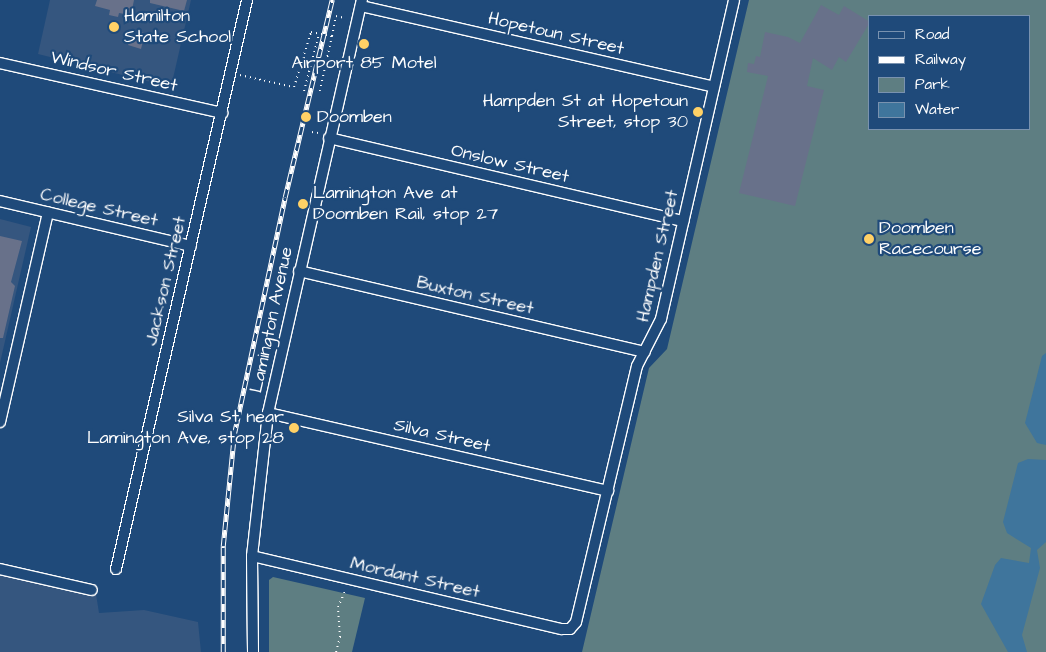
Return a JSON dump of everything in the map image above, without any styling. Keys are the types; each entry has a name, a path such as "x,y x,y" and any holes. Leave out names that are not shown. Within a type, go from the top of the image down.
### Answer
{"street":[{"name":"Jackson Street","path":"116,569 247,0"},
{"name":"Hampden Street","path":"570,629 576,622 637,366 662,319 734,0"},
{"name":"Hopetoun Street","path":"361,3 714,88"},
{"name":"Lamington Avenue","path":"253,652 252,556 268,413 361,3"},
{"name":"Windsor Street","path":"0,63 222,113"},
{"name":"Onslow Street","path":"329,138 683,221"},
{"name":"College Street","path":"0,201 191,246"},
{"path":"0,422 48,212"},
{"name":"Buxton Street","path":"299,270 645,352"},
{"name":"Silva Street","path":"268,413 608,491"},
{"name":"Mordant Street","path":"252,556 570,629"},
{"path":"0,568 92,590"}],"path":[{"path":"318,94 336,18 346,18"},
{"path":"240,75 294,87 311,32 332,36"},
{"path":"304,91 319,34"},
{"path":"312,132 318,133"},
{"path":"336,652 340,637 338,607 345,591"}],"shaded area":[{"name":"Hamilton State School","path":"50,0 191,0 171,87 38,54"},
{"path":"0,219 31,227 0,363"},
{"path":"0,573 96,594 99,613 144,610 198,622 201,652 0,652"}],"green space":[{"name":"Doomben Racecourse","path":"749,0 1046,0 1046,652 582,652 649,368 667,349"},
{"path":"273,577 365,598 352,652 269,652 269,580"}],"water":[{"path":"1046,353 1046,445 1037,443 1025,423 1042,356"},
{"path":"1028,459 1046,460 1046,542 1037,550 1040,568 1022,635 1027,652 1008,652 981,604 995,565 1001,558 1029,563 1031,548 1007,533 1003,522 1018,463"}],"building":[{"path":"97,0 134,0 131,15 119,13 118,17 109,15 110,10 95,6"},
{"path":"150,0 187,0 184,11 150,3"},
{"path":"821,5 839,15 844,6 868,21 868,25 846,62 839,57 832,70 813,58 807,86 824,90 795,206 739,193 768,76 747,72 748,63 754,64 756,56 760,57 765,32 788,37 800,43"},
{"path":"132,29 145,33 141,49 128,45"},
{"path":"0,236 22,241 11,282 15,286 3,338 0,338"}],"railway":[{"path":"223,652 223,546 234,435 285,197 332,0"}],"place":[{"name":"Hamilton State School","path":"114,27"},
{"name":"Airport 85 Motel","path":"364,44"},
{"name":"Hampden St at Hopetoun Street, stop 30","path":"698,112"},
{"name":"Doomben","path":"306,117"},
{"name":"Lamington Ave at Doomben Rail, stop 27","path":"303,204"},
{"name":"Doomben Racecourse","path":"869,239"},
{"name":"Silva St near Lamington Ave, stop 28","path":"294,428"}]}
